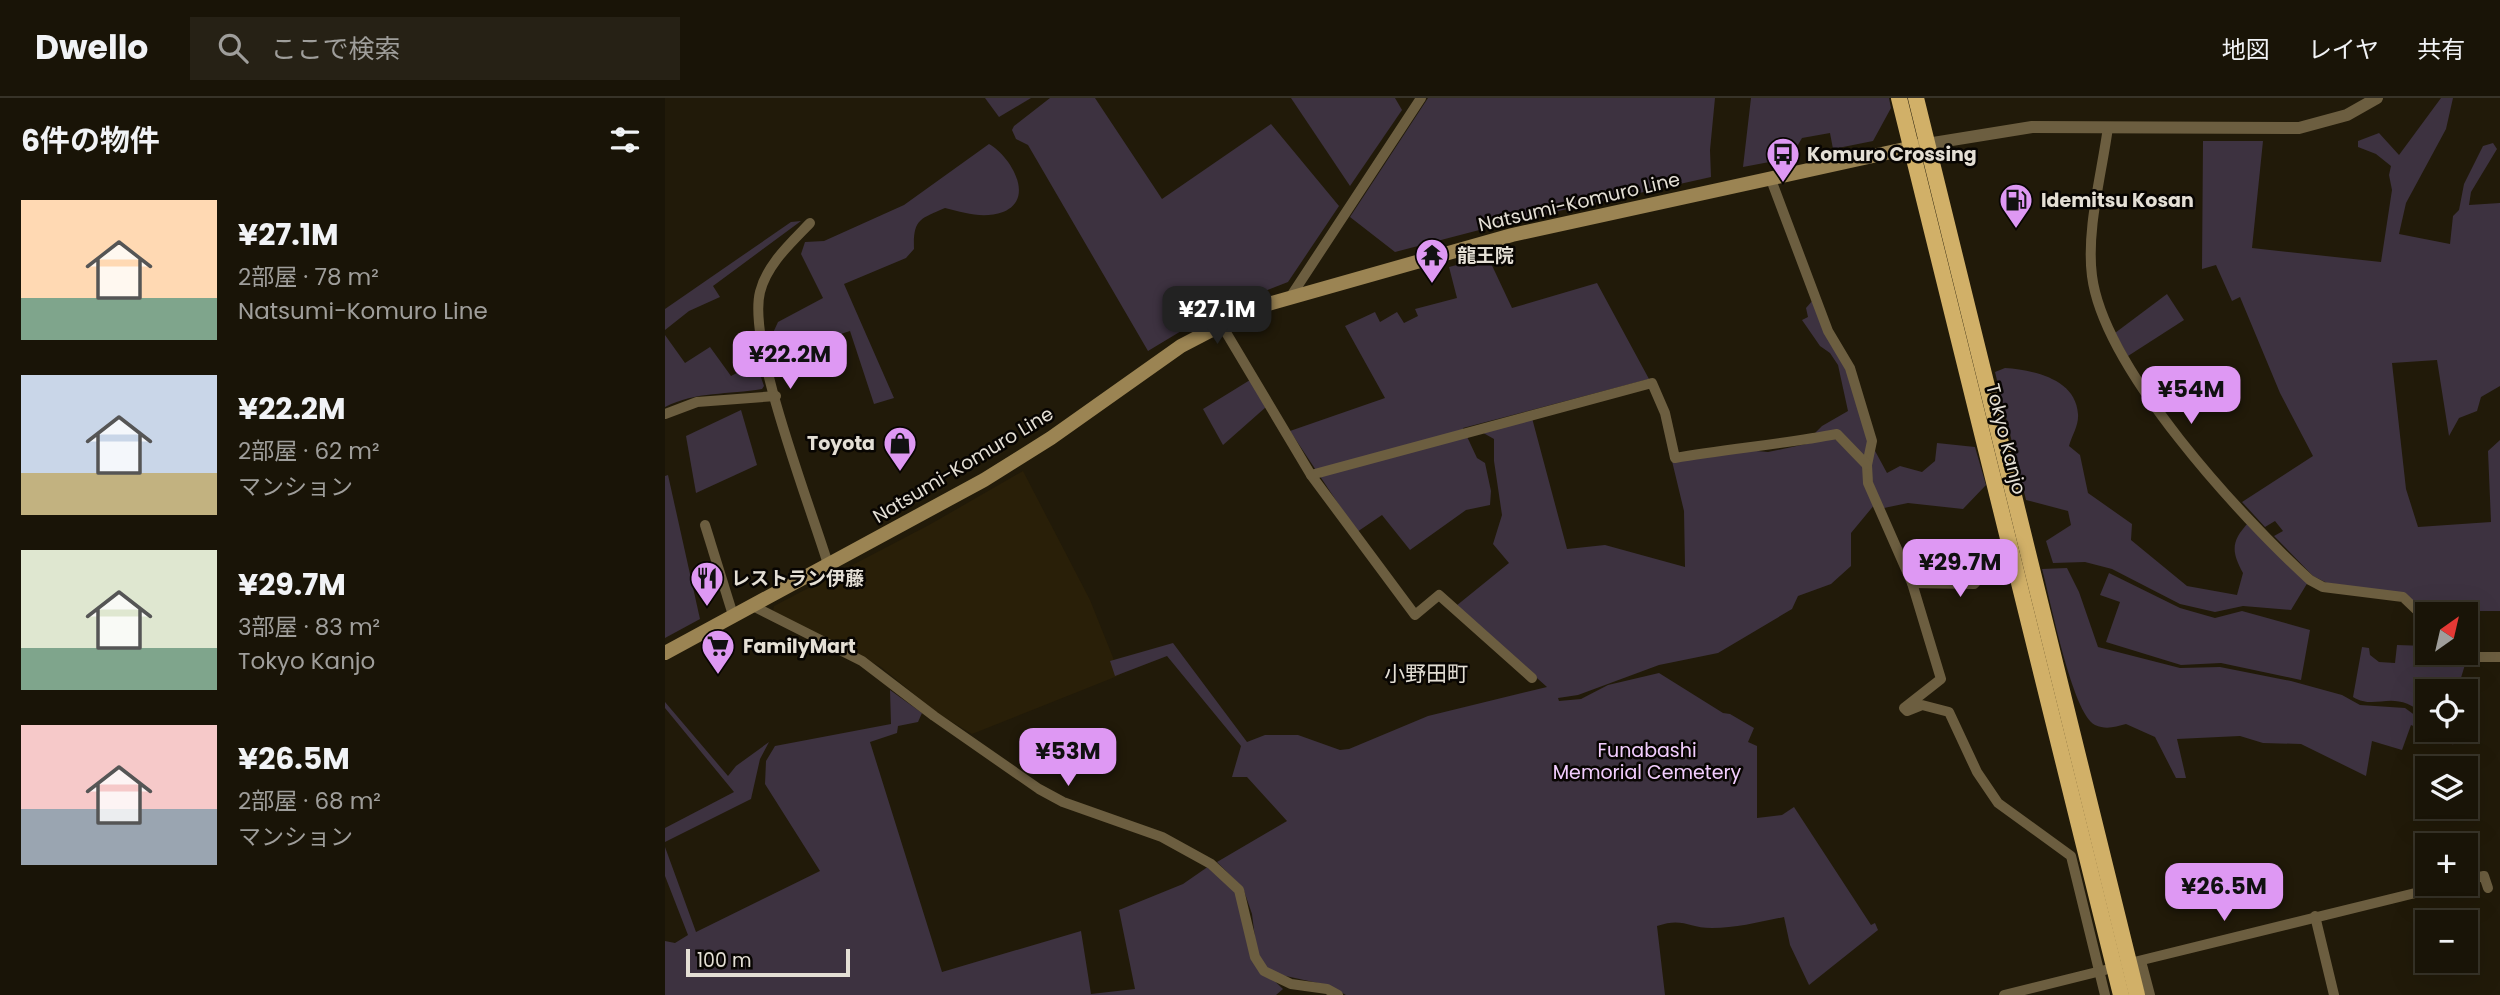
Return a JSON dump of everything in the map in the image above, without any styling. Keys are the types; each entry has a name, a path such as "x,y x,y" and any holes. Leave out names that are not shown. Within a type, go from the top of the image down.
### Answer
{"highway":[{"name":"Tokyo Kanjo","path":"1899,98 1920,146"},
{"name":"Tokyo Kanjo","path":"1916,98 1920,146 2121,966 2121,995"},
{"name":"Tokyo Kanjo","path":"2121,966 2137,995"}],"main road":[{"name":"Natsumi-Komuro Line","path":"665,653 1015,462 1146,369 1221,324 1254,308 1513,235 1920,146"}],"street":[{"path":"1291,296 1421,98"},
{"path":"1920,146 2004,130 2108,127 2299,128 2347,115 2377,98"},
{"path":"2108,127 2091,249 2092,278 2096,299 2112,336 2142,390 2209,472 2311,580 2323,587 2403,597 2415,608"},
{"path":"1770,177 1828,331 1850,368 1872,441 1867,465 1871,490 1912,583 1941,679 1904,708 1907,711 1922,705 1949,712 1977,772 1998,803 2071,856 2121,966 2150,995"},
{"path":"810,223 773,264 759,297 757,317 776,397 828,564"},
{"path":"1221,324 1311,475 1415,615 1439,596 1532,678"},
{"path":"1311,475 1652,383 1665,413 1675,458 1743,447 1768,447 1837,435 1867,465"},
{"path":"665,414 697,402 776,397"},
{"path":"705,525 733,615"},
{"path":"1912,583 1973,584 1987,570 2003,569"},
{"path":"751,605 862,661 1039,789 1063,802 1162,837 1211,864 1239,890 1258,965 1280,979 1327,989 1338,995"},
{"path":"2478,657 2500,657"},
{"path":"2478,877 2484,876 2488,888"},
{"path":"2004,995 2415,893"},
{"path":"2315,916 2334,995"},
{"path":"2105,995 2121,966"}],"shaded area":[{"path":"1023,471 1090,600 1120,675 972,734 937,713 881,667 773,611 774,606 929,525"}],"green space":[{"path":"985,98 1031,98 999,117"},
{"path":"1050,98 1095,98 1162,199 1271,124 1339,206 1288,282 1216,310 1148,351 1028,145 1016,139 1012,130"},
{"path":"1291,98 1395,98 1402,110 1350,186"},
{"path":"1428,98 1715,98 1710,150 1711,177 1510,222 1395,252 1350,217"},
{"path":"1751,98 1889,98 1891,108 1873,141 1833,149 1830,133 1802,138 1795,150 1796,157 1743,167"},
{"path":"2441,98 2453,98 2446,129 2406,203 2399,234 2450,244 2453,216 2459,210 2464,184 2483,146 2493,143 2497,149 2471,192 2469,205 2500,203 2500,386 2481,397 2477,411 2459,418 2449,436 2437,360 2392,363 2406,489 2418,527 2491,522 2488,451 2500,440 2500,611 2478,611 2478,602 2415,603 2405,594 2327,583 2313,576 2274,536 2283,531 2275,521 2265,527 2242,502 2313,456 2280,393 2240,297 2232,301 2216,265 2202,269 2203,141 2263,141 2252,248 2381,262 2392,190 2389,175 2391,166 2376,154 2358,147 2358,141 2379,133 2399,155"},
{"path":"989,144 1004,157 1016,177 1018,197 1013,206 1003,212 988,215 945,208 929,215 917,226 914,249 906,258 844,284 894,398 874,404 850,331 778,354 772,335 778,322 823,298 801,254 805,242 824,241 904,205"},
{"path":"801,221 713,286 720,297 689,311 665,330 665,309 791,222"},
{"path":"1488,257 1512,308 1597,283 1649,379 1463,428 1477,458 1485,463 1491,491 1490,505 1466,510 1410,550 1382,515 1357,532 1290,431 1385,398 1345,326 1375,312 1380,322 1397,312 1404,323 1418,316 1415,309 1457,298 1449,267"},
{"path":"2167,294 2184,320 2128,356 2115,333"},
{"path":"1813,300 1842,358 1859,400 1868,441 1867,461 1837,431 1812,436 1822,426 1848,411 1838,365 1830,353 1820,346 1802,320 1808,317 1806,308"},
{"path":"665,335 685,363 710,347 731,376 756,363 764,386 762,389 689,398 665,407"},
{"path":"2005,368 2040,374 2070,392 2078,418 2069,446 2080,455 2088,493 2132,524 2131,540 2187,586 2237,595 2243,573 2236,558 2235,546 2249,522 2308,582 2291,610 2243,606 2215,612 2180,604 2112,569 2085,562 2053,563 2046,541 2071,525 2068,511 2026,500 1995,372"},
{"path":"1250,380 1266,407 1223,445 1203,409"},
{"path":"741,410 757,465 696,493 686,436"},
{"name":"Funabashi Memorial Cemetery","path":"1532,418 1567,549 1605,545 1685,567 1684,511 1672,461 1745,450 1768,452 1834,438 1865,467 1875,504 1851,533 1851,566 1831,584 1798,596 1792,609 1718,653 1659,665 1578,695 1558,698 1559,701 1581,699 1608,685 1659,673 1723,713 1730,714 1754,728 1748,742 1757,746 1757,818 1782,815 1794,807 1871,925 1875,923 1878,930 1809,985 1790,945 1784,917 1721,928 1679,923 1657,926 1665,995 1346,995 1327,985 1272,973 1265,968 1257,954 1252,914 1243,888 1217,862 1287,821 1247,777 1232,777 1241,746 1167,656 1115,676 1110,661 1173,643 1247,742 1265,735 1298,735 1340,750 1349,749 1428,716 1547,687 1456,606 1509,563 1493,544 1502,515 1494,461 1494,439 1478,430"},
{"path":"1937,443 1975,447 1986,485 1963,509 1908,503 1884,508 1872,480 1874,449 1887,473 1900,466 1922,472 1935,461"},
{"path":"668,475 700,619 665,638 665,476"},
{"path":"2067,568 2079,592 2098,647 2180,668 2220,667 2291,681 2342,695 2360,705 2405,708 2415,715 2415,727 2411,725 2402,750 2372,741 2366,776 2301,744 2263,743 2240,736 2177,739 2186,778 2176,778 2155,737 2126,724 2111,728 2099,727 2086,716 2070,678 2042,569"},
{"path":"2109,573 2180,608 2215,618 2242,611 2310,630 2301,680 2221,663 2181,665 2106,642 2120,602 2100,595"},
{"path":"2397,645 2415,646 2415,665 2465,665 2461,679 2415,679 2415,708 2395,701 2370,702 2353,697 2362,647 2369,648 2370,655 2379,662 2395,663"},
{"path":"890,690 922,713 918,722 898,726 897,733 870,742 942,972 1081,931 1091,994 1135,989 1119,910 1183,884 1209,866 1237,892 1252,960 1283,989 1276,995 665,995 665,941 675,943 688,935 665,876 665,847 696,932 820,871 765,784 766,761 775,746 891,724"},
{"path":"665,702 728,776 736,766 769,742 760,759 751,799 665,842 665,828 734,792 665,708"}],"place":[{"name":"Komuro Crossing","path":"1783,184"},
{"name":"Idemitsu Kosan","path":"2016,230"},
{"name":"龍王院","path":"1432,285"},
{"name":"Toyota","path":"900,473"},
{"name":"レストラン伊藤","path":"707,608"},
{"name":"FamilyMart","path":"718,676"}],"district":[{"name":"小野田町","path":"1426,673"}]}
